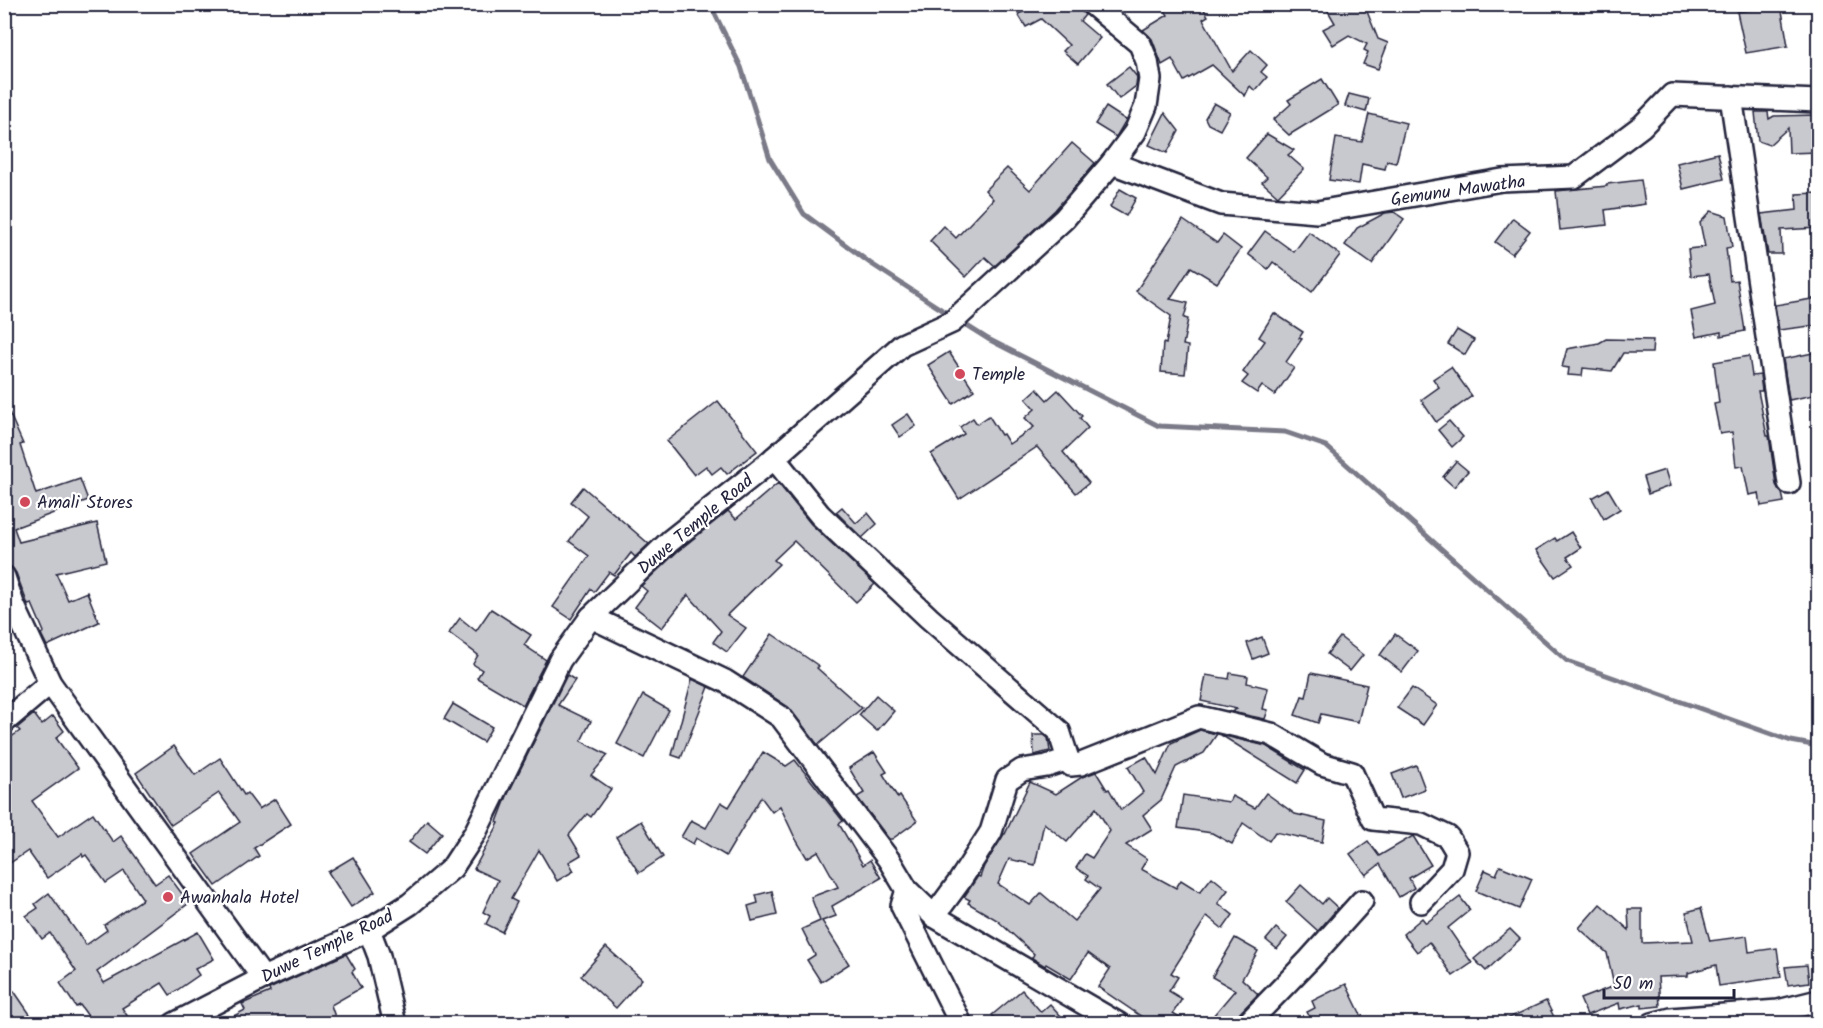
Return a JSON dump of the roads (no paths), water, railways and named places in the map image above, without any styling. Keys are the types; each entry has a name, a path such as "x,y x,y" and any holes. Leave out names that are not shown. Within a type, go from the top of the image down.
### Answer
{"street":[{"name":"Duwe Temple Road","path":"174,1023 263,978 369,930 410,904 452,868 480,822 560,660 591,617 670,541 774,458 902,345 956,319 1064,219 1135,132 1146,106 1150,79 1147,61 1140,44 1092,4"},
{"name":"Gemunu Mawatha","path":"1112,163 1221,204 1317,212 1502,180 1574,177 1642,126 1672,94 1818,101"},
{"path":"1731,97 1789,483"},
{"path":"774,458 820,515 929,618 1059,731 1071,765 1081,764 1199,717 1271,734 1322,764 1352,773 1373,819 1421,824 1448,837 1457,852 1452,869 1421,902"},
{"path":"4,578 13,604 50,683 263,978"},
{"path":"591,617 725,681 781,717 889,860 907,890 934,916 1108,1021"},
{"path":"4,722 50,683"},
{"path":"934,916 991,832 1007,780 1022,770 1047,766 1068,759"},
{"path":"907,890 902,906 961,1023"},
{"path":"1247,1023 1309,960 1362,901"},
{"path":"369,930 380,956 395,1023"},
{"path":"1652,1023 1778,1011 1818,1001"}],"waterway":[{"path":"710,4 741,67 770,159 804,214 870,263 950,315"},
{"path":"961,322 988,339 1159,426 1285,432 1326,446 1567,661 1791,741 1818,746"}],"place":[{"name":"Temple","path":"960,374"},
{"name":"Amali Stores","path":"25,502"},
{"name":"Awanhala Hotel","path":"168,897"}]}
